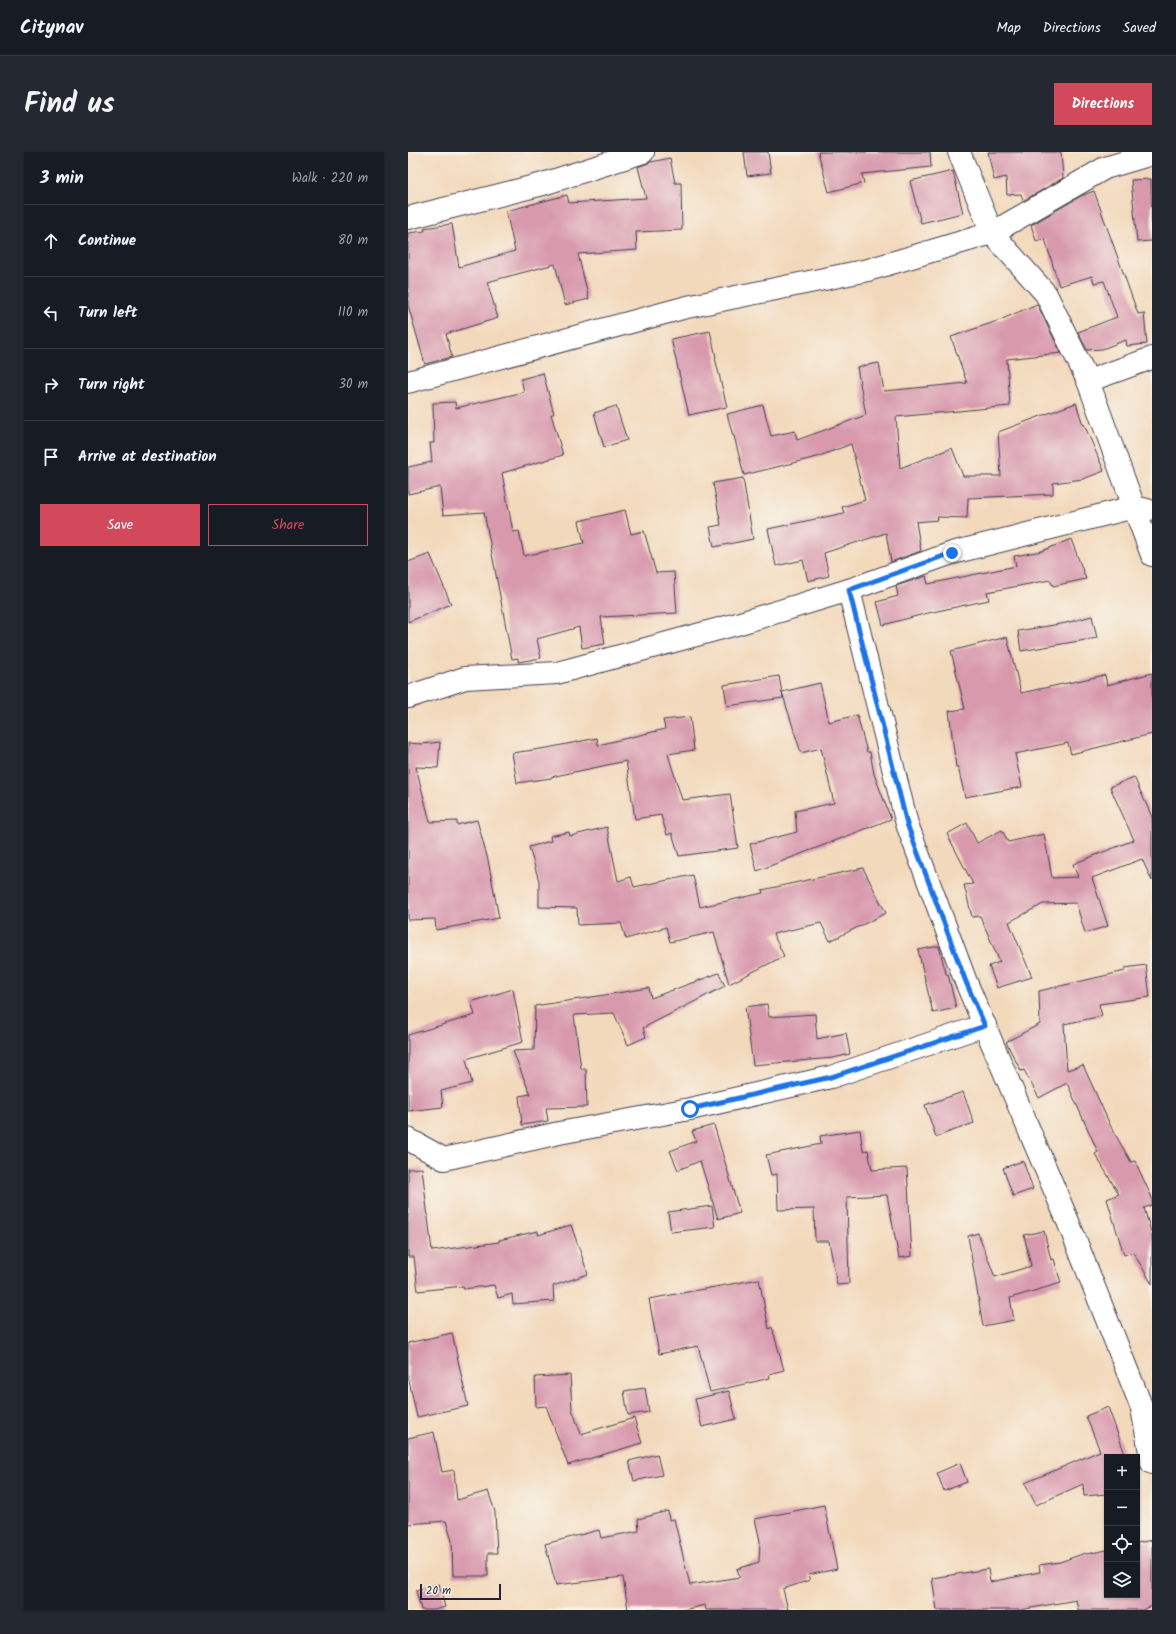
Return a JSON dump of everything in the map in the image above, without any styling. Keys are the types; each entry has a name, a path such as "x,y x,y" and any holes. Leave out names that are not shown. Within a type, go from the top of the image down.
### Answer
{"street":[{"path":"408,218 543,184 643,152"},
{"path":"958,152 992,233 1046,294 1088,381 1143,509 1152,555"},
{"path":"408,382 687,308 868,270 992,233 1105,168 1152,154"},
{"path":"1088,381 1152,358"},
{"path":"408,698 465,678 558,672 737,624 849,590 952,553 1143,509"},
{"path":"849,590 907,824 966,982 1067,1219 1147,1418 1152,1463"},
{"path":"408,1139 444,1159 559,1134 690,1109 831,1077 985,1026"}],"building":[{"path":"744,152 768,152 771,173 747,176"},
{"path":"818,152 930,152 931,167 862,174 864,183 829,192"},
{"path":"988,152 1061,152 1063,178 1023,201 1021,194 1007,195 1006,177 994,180"},
{"path":"670,158 675,183 681,183 682,230 636,232 637,250 578,254 589,299 565,305 555,264 487,282 498,318 446,334 452,357 425,364 408,305 408,233 425,231 424,228 452,224 459,267 515,251 506,211 567,195 569,203 646,198 638,167 651,162"},
{"path":"953,171 963,213 921,223 910,181"},
{"path":"1151,179 1152,241 1137,242 1131,180"},
{"path":"1094,191 1138,314 1144,313 1147,344 1127,346 1126,340 1102,349 1087,350 1078,332 1117,317 1104,281 1094,283 1092,276 1059,286 1045,239 1036,241 1031,225 1081,196"},
{"path":"1037,304 1061,353 1007,359 1010,406 896,417 900,468 952,448 963,476 1001,476 998,432 1076,403 1083,425 1084,424 1104,471 1083,479 1053,483 1053,494 968,498 967,518 937,517 938,520 916,522 921,551 891,562 886,533 824,553 829,576 808,581 803,560 776,566 768,529 844,513 842,507 865,500 851,444 817,457 744,475 727,414 763,405 771,436 795,431 797,440 866,415 857,367 879,363 884,391 967,383 951,337 1000,320"},
{"path":"710,331 727,407 689,415 671,339"},
{"path":"543,373 554,414 551,414 563,455 502,473 513,532 519,531 524,556 584,543 579,521 625,510 631,534 644,531 656,573 674,572 677,613 601,617 605,644 582,648 579,627 537,639 541,658 518,662 518,658 512,659 484,512 443,515 440,487 408,494 408,467 432,462 430,443 434,443 433,403 455,402 456,408 524,392 521,379"},
{"path":"616,406 627,440 604,447 594,413"},
{"path":"743,478 753,539 714,547 710,527 721,525 713,483"},
{"path":"1071,539 1086,579 1053,586 1050,580 987,592 989,600 928,613 883,625 877,602 898,596 896,586 926,576 928,584 1016,566 1014,556 1042,551"},
{"path":"430,554 451,604 408,622 408,562"},
{"path":"1092,616 1097,638 1021,651 1018,631 1066,623"},
{"path":"1007,637 1021,693 1105,675 1107,685 1152,673 1152,734 1071,754 1068,743 1015,754 1022,787 965,797 958,767 956,767 949,711 965,709 951,651"},
{"path":"779,676 783,698 727,706 724,685"},
{"path":"820,683 829,722 857,715 867,752 870,752 874,774 891,819 757,871 750,844 797,832 795,811 834,803 821,748 801,753 782,692"},
{"path":"690,717 694,750 668,754 682,800 730,794 738,848 679,856 672,833 667,835 661,815 635,819 626,761 551,778 517,783 512,753 597,738 598,745 665,729 663,720"},
{"path":"440,742 438,768 416,767 430,822 457,821 457,825 477,820 488,860 499,918 436,930 435,919 408,920 408,743 422,744"},
{"path":"1134,777 1152,817 1152,881 1142,859 1092,878 1108,926 1085,933 1076,903 1043,904 1009,922 1032,977 997,988 989,966 1000,962 980,916 972,917 964,885 973,884 947,834 967,823 977,843 1002,830 1008,842 1044,834 1052,878 1078,877 1073,864 1134,840 1110,787"},
{"path":"607,827 618,881 631,877 634,887 693,875 700,907 763,893 762,890 863,868 886,913 830,941 821,923 773,934 784,956 729,984 714,932 670,942 666,927 626,939 621,923 578,925 577,908 539,907 539,881 529,847 551,841 550,836 569,832 570,836"},
{"path":"939,946 946,974 948,974 956,1008 933,1013 918,950"},
{"path":"1146,965 1150,997 1099,1004 1102,1016 1064,1024 1067,1070 1083,1065 1111,1127 1131,1162 1135,1161 1152,1198 1152,1205 1144,1208 1152,1235 1152,1284 1133,1252 1124,1255 1107,1199 1119,1194 1095,1154 1098,1152 1067,1083 1039,1098 1024,1070 1021,1071 1006,1042 1040,1024 1039,991 1125,971 1125,968"},
{"path":"719,973 725,986 643,1028 646,1037 628,1045 614,1013 574,1015 581,1069 586,1069 587,1107 546,1108 548,1121 522,1125 519,1096 530,1094 513,1051 534,1050 535,1006 649,988 651,998"},
{"path":"513,989 523,1042 466,1059 472,1083 441,1091 443,1107 408,1111 408,1035 475,1015 471,1002"},
{"path":"767,1004 769,1017 815,1014 817,1039 846,1033 850,1054 833,1058 753,1065 745,1007"},
{"path":"963,1092 974,1123 936,1137 925,1105"},
{"path":"714,1125 740,1213 718,1219 700,1161 678,1170 670,1151 696,1141 692,1131"},
{"path":"860,1130 863,1151 868,1150 872,1170 907,1168 912,1256 899,1258 887,1195 847,1197 849,1284 837,1285 829,1241 815,1241 814,1209 778,1210 777,1174 771,1175 766,1155 821,1144 820,1136"},
{"path":"1023,1161 1033,1189 1013,1196 1003,1168"},
{"path":"422,1168 432,1251 499,1242 499,1240 538,1231 538,1235 571,1225 588,1274 553,1286 554,1301 513,1304 512,1294 498,1298 494,1285 464,1289 463,1286 418,1291 414,1257 408,1257 408,1169"},
{"path":"712,1206 715,1227 671,1232 668,1212"},
{"path":"1044,1231 1051,1260 1054,1259 1061,1283 1010,1298 1014,1320 983,1326 968,1236 978,1233 995,1277 1031,1266 1024,1235"},
{"path":"759,1279 769,1329 772,1327 784,1370 769,1374 770,1378 710,1392 698,1346 659,1354 649,1299"},
{"path":"452,1333 468,1406 417,1417 408,1376 408,1343"},
{"path":"570,1375 572,1409 581,1434 634,1418 642,1443 568,1465 546,1406 536,1407 535,1377"},
{"path":"645,1388 649,1412 628,1415 624,1391"},
{"path":"729,1391 736,1419 702,1427 695,1399"},
{"path":"1108,1407 1125,1454 1104,1454 1104,1494 1084,1496 1083,1484 1036,1505 1025,1483 1100,1451 1086,1416"},
{"path":"434,1432 442,1472 454,1470 457,1500 488,1491 495,1512 497,1553 488,1553 488,1576 453,1576 452,1541 446,1521 408,1524 408,1438"},
{"path":"657,1454 662,1475 634,1481 629,1461"},
{"path":"960,1463 967,1482 944,1491 937,1473"},
{"path":"824,1505 837,1569 808,1575 810,1580 783,1589 788,1610 706,1610 705,1605 683,1610 628,1610 623,1577 556,1585 545,1544 599,1530 601,1538 639,1531 638,1519 668,1511 669,1520 674,1519 690,1585 740,1577 737,1569 759,1562 760,1541 755,1519"},
{"path":"1152,1540 1152,1606 1142,1610 1078,1610 1076,1600 1020,1610 937,1610 932,1578 988,1569 990,1582 1040,1572 1039,1565 1060,1562 1085,1553 1104,1551 1104,1598 1140,1598 1140,1542"},
{"path":"439,1584 445,1607 434,1610 421,1610 416,1590"}],"route":[{"path":"690,1109 831,1077 985,1026 966,982 907,824 849,590 952,553"}]}
